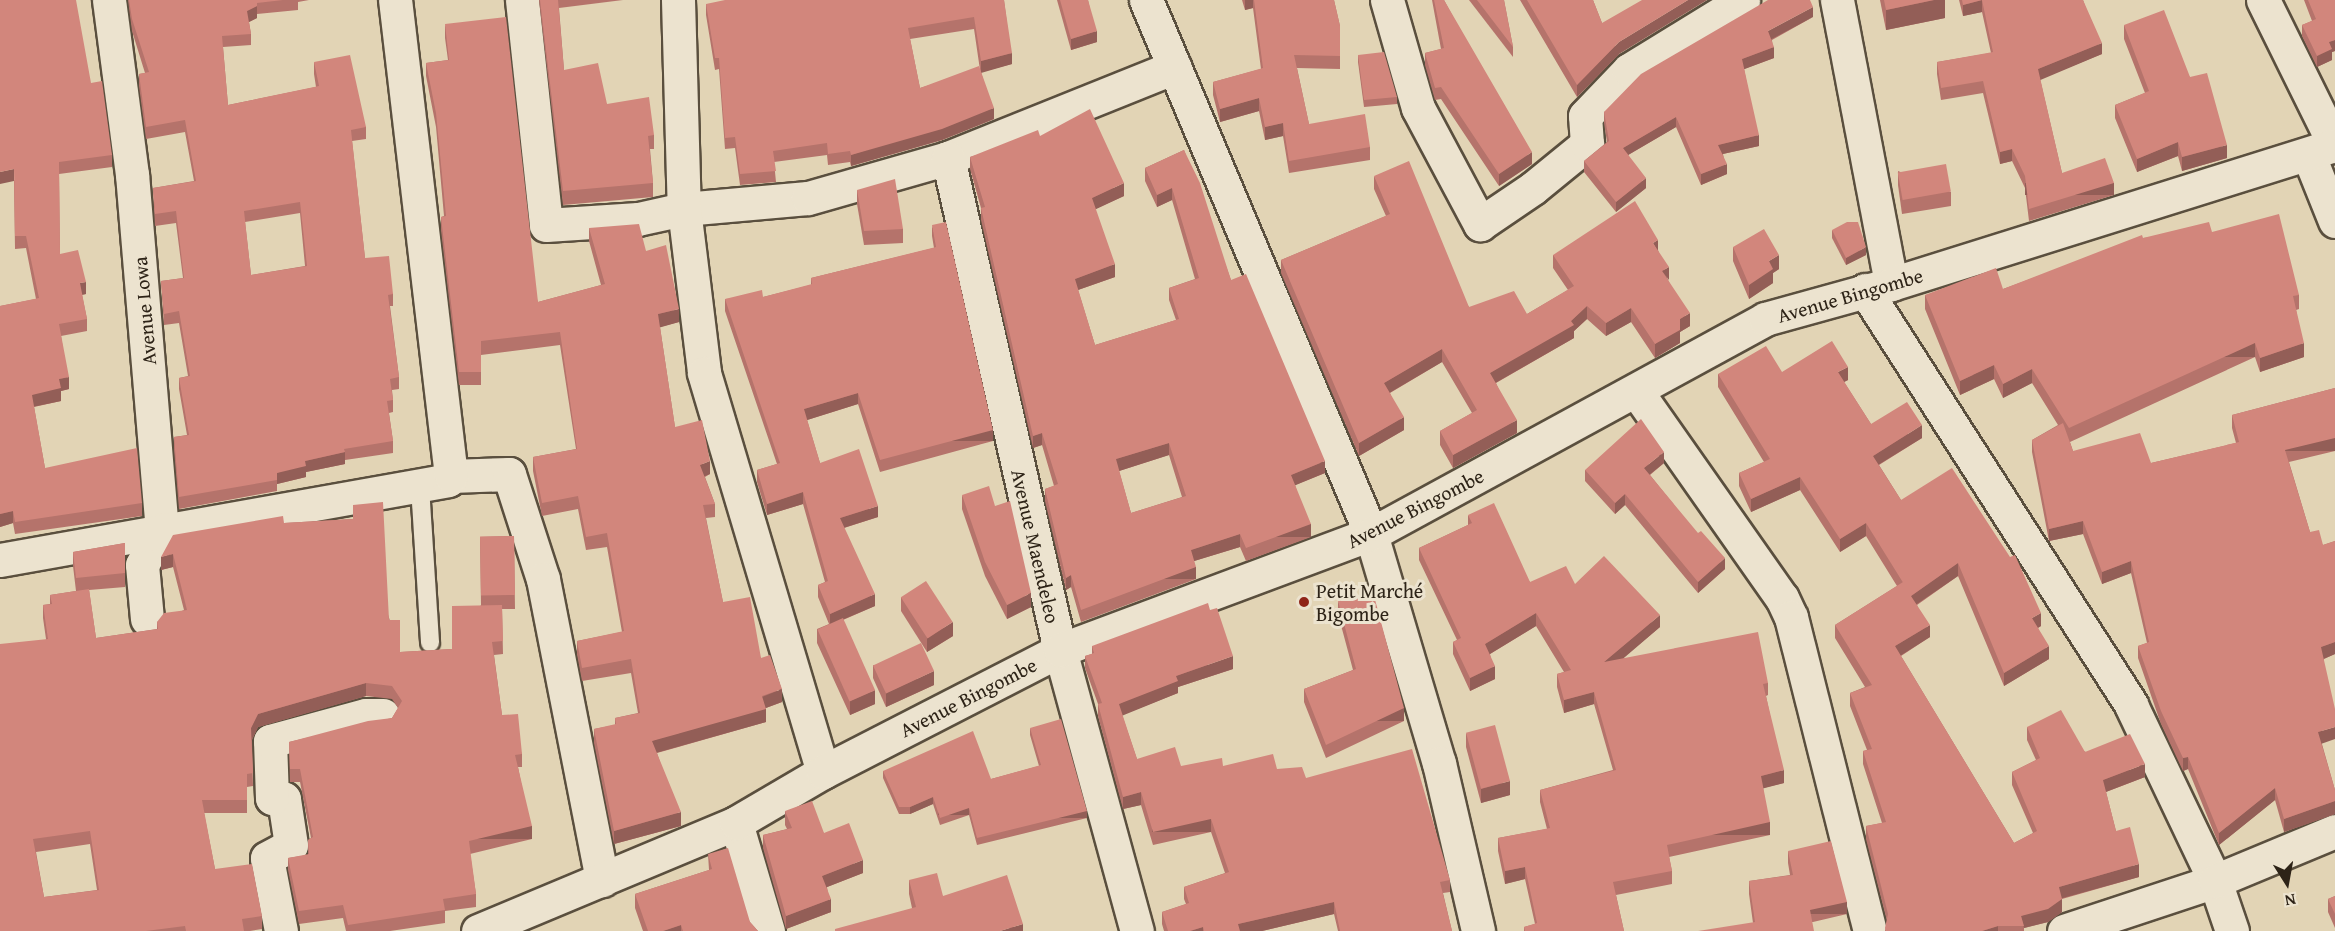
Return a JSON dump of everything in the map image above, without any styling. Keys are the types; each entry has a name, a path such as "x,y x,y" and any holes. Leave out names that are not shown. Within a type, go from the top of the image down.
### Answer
{"street":[{"name":"Avenue Lowa","path":"109,0 132,174 162,529"},
{"path":"395,0 451,476"},
{"path":"522,0 546,225 638,219 684,209 795,201 948,158 1174,68"},
{"path":"678,0 684,209 704,373 823,772"},
{"path":"1146,0 1371,534 1439,763 1478,931"},
{"path":"1387,0 1419,108 1480,224 1533,188 1587,144 1585,116 1629,70 1743,0"},
{"path":"1837,0 1878,287 2131,705 2215,881 2232,931"},
{"path":"2263,0 2326,149 2335,221"},
{"name":"Avenue Bingombe","path":"478,931 736,823 823,772 1060,650 1371,534 1637,392 1765,319 1878,287 2326,149"},
{"name":"Avenue Maendeleo","path":"948,158 1060,650 1137,931"},
{"path":"1637,392 1782,598 1791,617 1870,931"},
{"path":"0,560 162,529 444,483 451,476 509,474 543,579 603,880"},
{"path":"147,619 142,565 162,529"},
{"path":"281,931 267,858 291,845 284,799 272,798 270,741 366,715 383,715"},
{"path":"736,823 768,931"},
{"path":"2064,931 2215,881 2335,831"}],"lane":[{"path":"420,487 430,642"}],"building":[{"path":"0,0 76,0 91,83 102,81 112,155 59,162 60,254 78,250 86,282 80,283 87,319 59,324 69,377 59,379 61,388 32,395 45,468 137,448 142,503 15,522 13,511 0,514 0,306 39,298 26,236 15,236 14,169 0,172"},
{"path":"129,0 283,0 257,3 257,6 247,11 251,34 222,36 228,105 319,86 314,62 350,55 366,127 351,130 365,258 389,256 393,294 388,295 399,377 390,379 393,400 387,401 393,441 344,449 345,452 305,461 306,466 277,473 277,480 179,497 174,437 189,435 179,378 190,376 179,311 164,314 161,281 184,278 176,211 155,214 153,188 196,181 185,120 146,127 139,74 149,72 132,19","holes":["300,202 307,266 251,275 244,211"]},
{"path":"540,0 558,0 564,70 598,63 607,104 649,97 654,135 648,136 653,183 563,191"},
{"path":"725,0 1004,0 1012,53 981,61 974,17 908,28 920,88 979,66 994,108 942,129 851,155 850,151 828,154 827,143 773,151 776,171 740,174 735,137 725,138 719,58 715,58 706,4"},
{"path":"1060,0 1088,0 1097,31 1071,39"},
{"path":"1254,0 1334,0 1340,26 1340,56 1294,55 1309,124 1365,114 1370,147 1289,161 1283,123 1265,127 1259,98 1220,109 1213,82 1263,68"},
{"path":"1434,0 1444,0 1532,152 1499,174 1441,87 1435,88 1425,53 1444,48"},
{"path":"1477,0 1504,0 1513,47"},
{"path":"1527,0 1593,0 1602,23 1642,0 1688,0 1619,42 1577,85"},
{"path":"1768,0 1810,0 1813,7 1768,31 1774,47 1742,59 1759,135 1718,145 1727,164 1701,174 1676,117 1623,148 1646,178 1616,202 1584,161 1609,141 1604,112 1641,74"},
{"path":"1884,0 1934,0 1886,10"},
{"path":"1962,0 1982,0 1963,5"},
{"path":"1982,0 2083,0 2102,43 2038,69 2062,173 2105,158 2114,183 2029,209 2025,176 2012,149 2000,152 1983,81 1941,88 1937,62 1993,52"},
{"path":"2308,0 2335,0 2335,40 2329,42 2332,49 2317,56 2302,25 2316,19"},
{"path":"2164,10 2190,77 2207,73 2227,145 2182,157 2178,142 2137,159 2115,105 2149,91 2124,25"},
{"path":"506,17 538,302 605,284 589,228 639,224 646,251 666,245 679,309 658,314 675,427 702,420 710,461 700,465 715,504 703,505 723,602 750,597 761,658 770,655 782,689 762,696 766,709 652,741 681,812 614,831 594,729 616,724 615,718 640,713 631,659 582,668 577,641 624,631 607,533 586,537 578,496 542,503 533,457 577,449 560,332 481,341 481,372 459,372 441,217 446,216 436,113 426,63 449,60 445,24"},
{"path":"1384,52 1397,97 1364,100 1358,55"},
{"path":"1090,109 1124,183 1092,198 1115,264 1075,279 1095,345 1179,319 1169,288 1199,278 1172,188 1157,195 1145,168 1184,150 1200,183 1231,280 1246,274 1325,461 1291,475 1311,524 1246,548 1240,534 1191,550 1196,567 1081,610 1071,575 1066,578 1045,489 1058,484 1042,433 1033,436 981,208 985,207 970,157 1038,130 1040,136","holes":["1169,443 1186,496 1131,513 1116,459"]},
{"path":"1409,161 1469,307 1514,291 1527,314 1574,286 1553,255 1635,201 1658,240 1653,243 1669,267 1662,271 1690,313 1680,319 1680,330 1655,344 1631,308 1606,323 1587,306 1571,321 1574,325 1490,373 1517,420 1453,455 1440,431 1477,410 1442,349 1384,383 1404,417 1359,443 1281,260 1390,214 1374,176"},
{"path":"1946,164 1951,192 1903,200 1898,173"},
{"path":"895,179 903,229 864,231 857,190"},
{"path":"2279,214 2299,295 2293,296 2304,343 2260,358 2255,343 2069,428 2032,369 2003,384 1994,365 1960,381 1925,295 1996,268 2003,289 2142,235 2143,238 2209,222 2212,232"},
{"path":"946,222 993,430 880,460 858,393 804,409 820,463 859,449 878,506 840,518 875,594 830,614 818,585 828,581 803,492 767,504 757,470 780,463 725,299 762,290 763,297 812,284 811,278 936,247 932,225"},
{"path":"1847,222 1858,222 1866,247 1846,258 1832,230"},
{"path":"1764,229 1779,255 1769,261 1773,269 1749,285 1733,247"},
{"path":"1832,341 1848,367 1838,372 1871,424 1907,402 1922,425 1873,456 1901,500 1952,468 2010,557 2015,555 2041,613 2032,618 2049,646 2004,673 1958,563 1911,596 1930,625 1895,646 2014,843 2037,831 2012,772 2040,758 2027,727 2061,710 2085,752 2130,734 2145,764 2103,780 2116,831 2130,827 2139,864 2059,887 2062,899 2048,909 2021,916 2024,926 1998,926 1982,931 1886,931 1885,928 1888,914 1866,826 1886,822 1863,751 1872,749 1850,693 1872,685 1835,625 1903,582 1866,523 1840,539 1800,477 1751,499 1739,473 1770,459 1718,374 1766,346 1782,372"},
{"path":"2335,388 2335,438 2285,450 2310,532 2319,530 2323,545 2335,541 2335,642 2321,647 2335,709 2335,727 2318,732 2335,790 2335,801 2284,819 2275,788 2219,833 2188,757 2183,758 2161,711 2138,646 2149,642 2131,561 2102,572 2083,521 2049,529 2032,440 2063,423 2073,451 2140,433 2151,463 2239,442 2232,415"},
{"path":"1641,419 1664,452 1644,468 1698,533 1701,531 1725,558 1698,582 1625,494 1615,503 1585,470"},
{"path":"989,486 995,506 1010,501 1031,593 1007,605 985,562 962,495"},
{"path":"383,502 389,620 400,620 400,652 452,649 452,606 502,605 503,641 492,642 502,715 518,714 522,754 515,755 532,826 469,841 476,894 443,899 445,910 348,925 343,905 299,911 288,858 309,854 308,840 313,837 300,769 290,769 289,742 368,721 392,718 402,701 392,686 366,683 258,714 251,728 253,773 247,774 247,800 202,800 215,869 252,864 262,916 242,919 244,931 186,931 185,926 146,931 0,931 0,644 48,639 43,605 52,604 50,595 89,589 96,638 158,629 157,622 164,613 187,610 173,554 161,557 173,535 283,516 284,523 353,519 353,505","holes":["90,831 99,890 44,897 33,839"]},
{"path":"1494,503 1530,582 1566,566 1575,584 1604,556 1660,615 1604,662 1758,632 1768,683 1763,684 1784,770 1761,776 1770,822 1667,845 1672,871 1613,882 1624,931 1525,931 1524,927 1537,923 1525,867 1505,871 1498,838 1550,828 1540,790 1616,770 1594,692 1564,700 1557,674 1571,670 1536,613 1485,644 1495,666 1470,678 1453,642 1461,638 1419,548 1472,523 1468,515"},
{"path":"514,536 515,595 481,596 480,537"},
{"path":"125,543 125,573 76,578 73,552"},
{"path":"926,581 953,622 928,638 901,597"},
{"path":"1373,592 1404,708 1326,745 1304,689 1356,669 1338,601"},
{"path":"1208,603 1210,610 1217,608 1233,656 1176,676 1178,681 1119,704 1137,759 1175,747 1181,766 1222,758 1223,766 1273,754 1277,769 1302,767 1306,778 1412,749 1450,880 1440,882 1452,931 1340,931 1334,902 1238,924 1240,931 1204,931 1203,927 1190,931 1168,931 1162,912 1189,903 1184,887 1229,872 1211,819 1153,832 1141,792 1123,797 1098,704 1102,703 1085,656 1094,653 1092,646"},
{"path":"843,618 875,690 850,702 817,629"},
{"path":"921,643 934,671 886,693 873,665"},
{"path":"1061,719 1087,811 977,838 969,808 940,818 933,797 910,807 899,807 883,771 973,731 991,779 1041,765 1030,728"},
{"path":"1495,725 1510,781 1481,789 1466,733"},
{"path":"812,801 824,833 849,823 863,860 822,876 831,899 786,916 763,835 792,828 785,811"},
{"path":"1831,841 1847,902 1810,910 1814,931 1698,931 1755,922 1749,881 1793,875 1788,851"},
{"path":"728,848 750,922 758,931 683,931 681,925 663,931 648,931 635,894 712,869 708,854"},
{"path":"937,873 943,896 1007,875 1023,924 1000,931 835,931 835,929 916,907 909,880"},
{"path":"2335,896 2335,914 2328,899"}],"place":[{"name":"Petit Marché Bigombe","path":"1304,602"}]}
